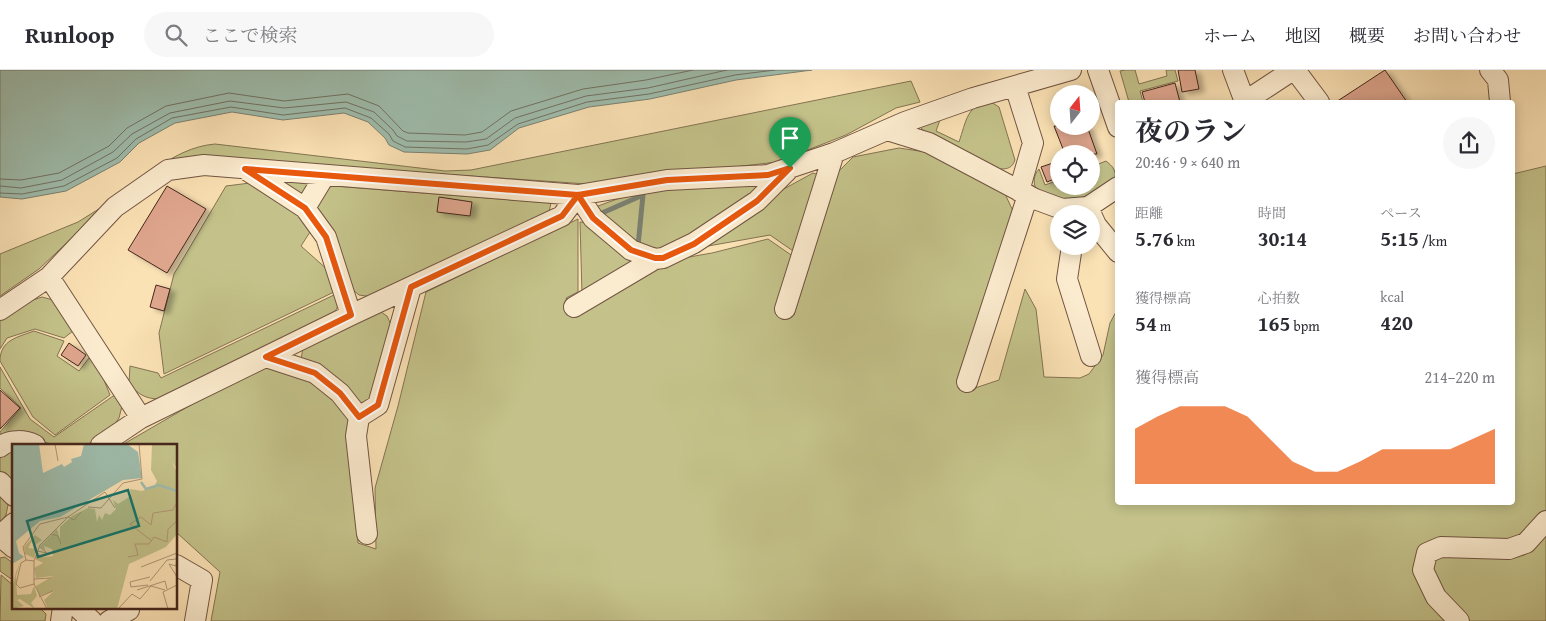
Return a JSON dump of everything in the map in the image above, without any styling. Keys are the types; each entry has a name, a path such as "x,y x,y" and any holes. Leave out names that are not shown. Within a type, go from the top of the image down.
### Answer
{"street":[{"path":"0,310 49,277 115,207 168,170 204,165 578,195 667,180 768,175 834,153 887,130 973,98 1071,70"},
{"path":"1098,70 1115,118"},
{"path":"1233,70 1244,100"},
{"path":"1248,100 1294,70 1317,100"},
{"path":"1490,70 1498,80 1500,100"},
{"path":"968,382 1023,193 1033,143 1015,86"},
{"path":"887,130 929,143 1023,193 1052,205"},
{"path":"785,309 834,153"},
{"path":"578,195 593,218 631,250 655,258 663,258 694,244 757,201 790,168"},
{"path":"245,169 305,208 326,237 351,315"},
{"path":"305,208 325,175"},
{"path":"1093,205 1115,189"},
{"path":"103,444 141,418 351,315 562,216 578,195"},
{"path":"1100,230 1115,248"},
{"path":"1071,255 1067,279 1091,356"},
{"path":"574,307 655,258"},
{"path":"49,277 141,418"},
{"path":"359,417 378,405 411,287"},
{"path":"266,357 315,373 340,393 359,417 356,436 367,534"},
{"path":"0,447 4,443 26,441 33,444"},
{"path":"0,482 12,494"},
{"path":"1459,621 1436,596 1423,570 1427,553 1441,548 1509,549 1526,544 1546,521"},
{"path":"12,525 0,536 12,546"},
{"path":"178,566 202,580 195,621"},
{"path":"61,621 63,608"},
{"path":"78,608 92,621"},
{"path":"110,621 130,608"}],"shaded area":[{"path":"1135,70 1139,84 1167,76 1166,70 1175,70 1178,81 1140,91 1142,100 1128,100 1120,71"},
{"path":"911,81 920,102 896,108 846,135 777,162 587,184 224,159 156,168 184,152 215,144 445,171 471,170"},
{"path":"991,102 999,107 1015,160 1013,165 1007,168 1000,169 923,130 918,125 941,117 936,131 959,142 972,110 983,103"},
{"path":"899,148 926,152 1005,194 1013,211 969,390 999,380 1025,289 1036,309 1044,377 1080,378 1089,374 1103,355 1110,323 1115,314 1115,505 1515,505 1515,174 1546,166 1546,621 211,621 220,572 178,534 178,444 124,444 196,402 267,366 319,380 348,415 358,543 376,549 375,488 398,406 426,292 578,219 578,292 566,298 577,315 672,260 712,253 768,239 794,257 777,311 794,315 839,171 853,157"},
{"path":"1106,161 1113,168 1115,178 1100,190 1100,163"},
{"path":"1039,169 1045,185 1050,183 1050,195 1089,195 1078,199 1064,200 1037,192 1034,180"},
{"path":"813,173 819,175 796,253 770,235 697,248 782,190"},
{"path":"275,178 306,180 310,184 305,197"},
{"path":"754,182 759,186 756,196 682,245 648,253 598,217 598,206 642,190"},
{"path":"250,183 294,209 310,232 301,246 329,271 336,291 164,374 159,333 174,274 226,186"},
{"path":"334,186 551,203 549,212 373,297 359,295 352,289 315,208 324,188"},
{"path":"110,202 39,269 0,296 0,254 78,222"},
{"path":"580,222 590,223 639,259 582,294"},
{"path":"336,294 338,307 330,318 160,399 143,396 129,384 130,366 158,373 161,378"},
{"path":"42,297 53,300 73,331 64,338 35,329 7,338 0,349 0,317 30,301"},
{"path":"381,312 387,316 392,327 373,400 362,407 301,359 303,348"},
{"path":"34,331 64,341 57,356 79,371 89,358 98,365 110,395 55,435 33,417 0,361 3,348 11,340"},
{"path":"0,367 30,419 54,437 116,394 122,406 119,418 113,427 88,444 51,444 25,436 0,440 0,432 21,408 0,388"},
{"path":"12,448 12,485 0,475 0,452"},
{"path":"0,491 8,505 6,515 0,522"},
{"path":"5,557 12,562 12,580 0,571 0,558"},
{"path":"1,575 12,584 12,608 40,608 46,614 45,621 0,621"}],"water":[{"path":"0,70 812,70 736,80 650,99 589,107 519,128 490,150 467,154 404,152 389,145 385,138 368,122 344,113 283,120 232,112 175,123 139,143 120,162 66,191 22,199 0,197"}],"building":[{"path":"1178,70 1195,70 1199,89 1182,92"},
{"path":"1385,70 1406,100 1339,100"},
{"path":"1175,83 1179,100 1144,100 1142,92"},
{"path":"1058,135 1090,135 1094,145 1061,145"},
{"path":"1050,164 1050,181 1047,182 1041,167"},
{"path":"167,186 206,209 167,273 128,250"},
{"path":"439,197 472,202 470,216 437,212"},
{"path":"156,285 170,289 164,311 150,307"},
{"path":"69,343 86,355 78,366 61,355"},
{"path":"0,390 20,408 0,429"}],"waterway":[{"path":"602,213 643,195 638,246"}],"route":[{"path":"790,168 757,201 694,244 663,258 655,258 631,250 593,218 578,195 562,216 411,287 378,405 359,417 340,393 315,373 266,357 351,315 326,237 305,208 245,169 578,195 667,180 768,175 790,168"}]}
